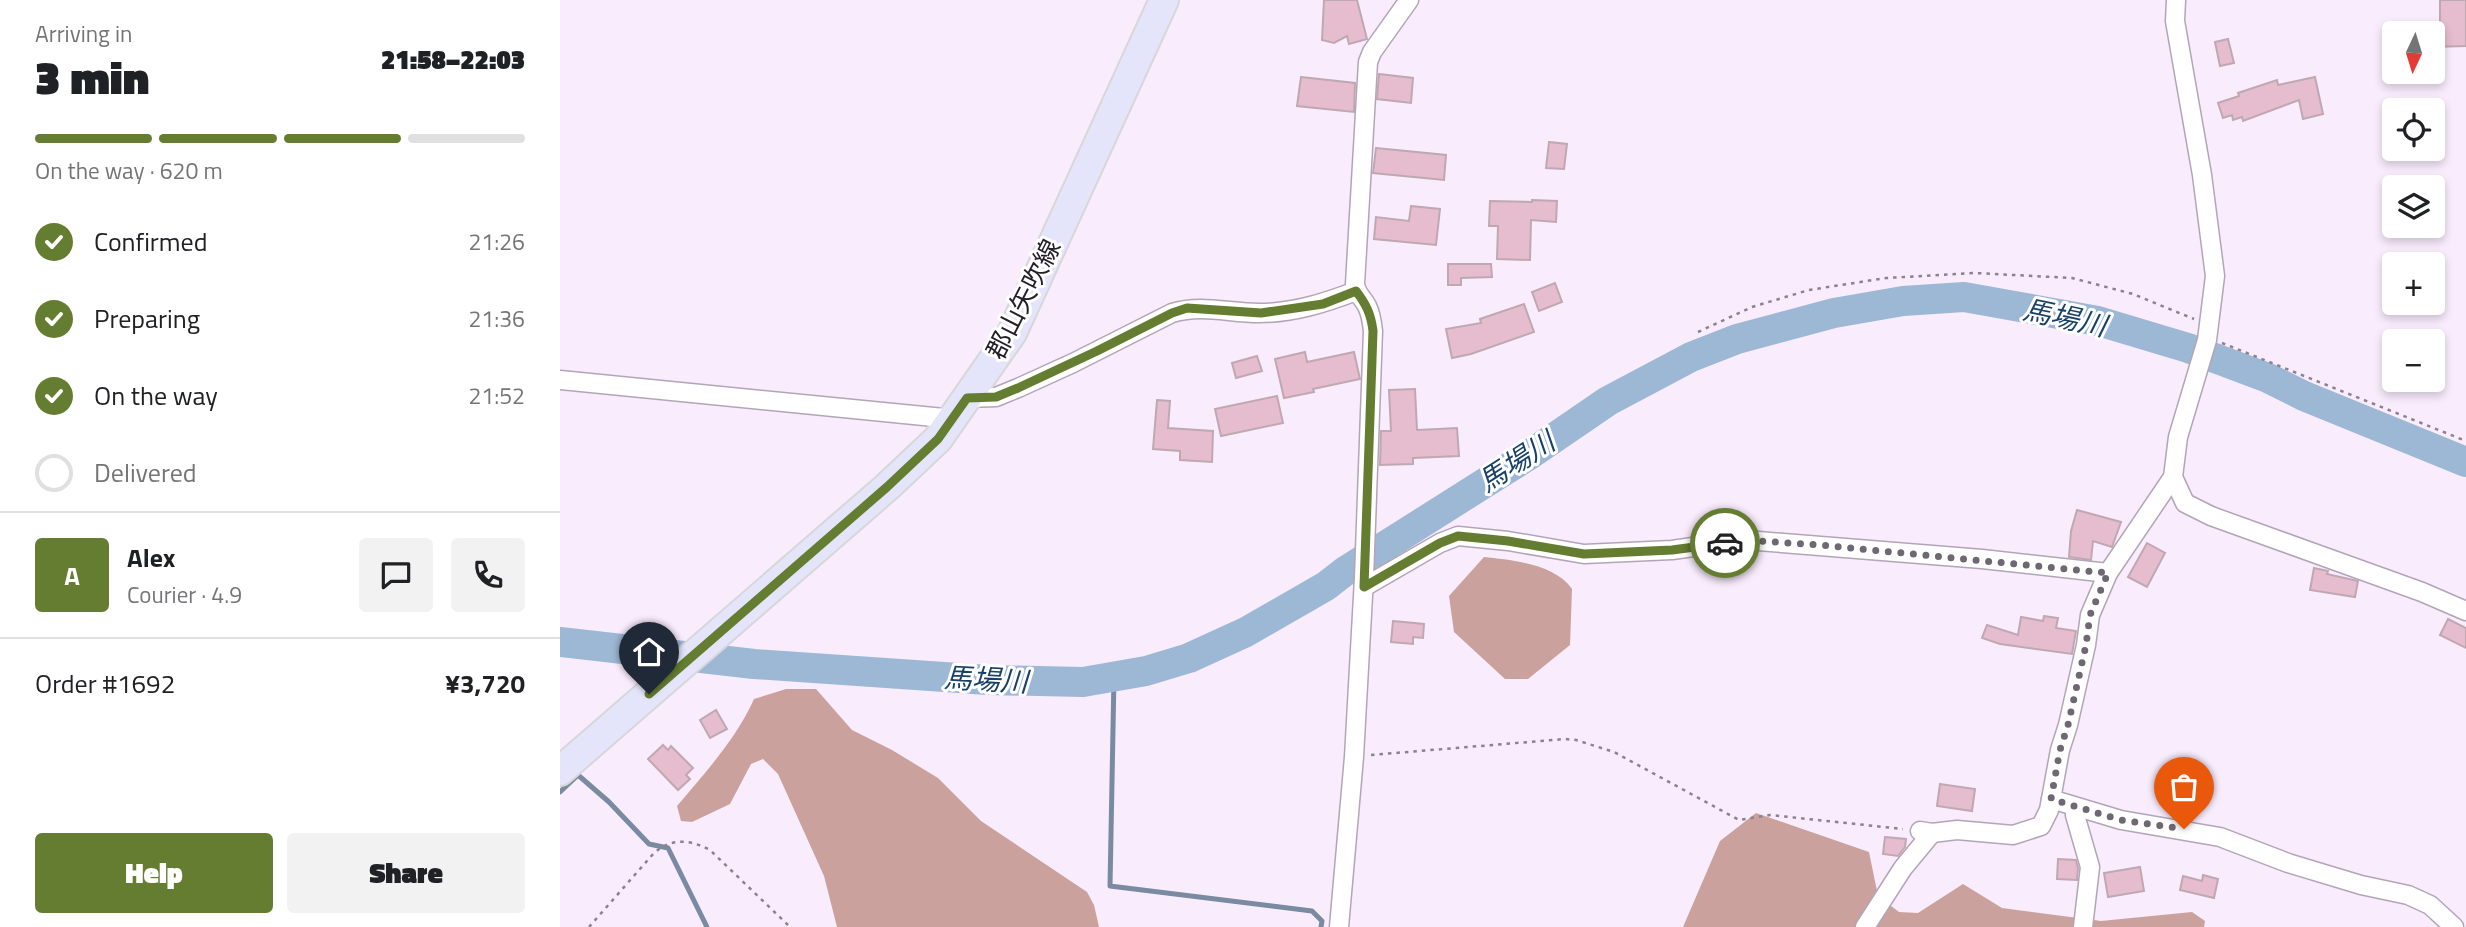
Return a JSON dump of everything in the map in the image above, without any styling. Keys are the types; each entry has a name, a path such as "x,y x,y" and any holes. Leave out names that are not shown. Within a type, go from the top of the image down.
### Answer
{"main road":[{"name":"郡山矢吹線","path":"560,771 713,640 938,439 1012,333 1164,0"}],"street":[{"path":"1339,927 1354,757 1364,582 1373,331 1371,315 1356,291 1368,62 1372,52 1409,0"},
{"path":"1865,927 1926,832 1957,830 2013,835 2041,826 2051,799 2086,645 2090,615 2108,573 2173,477 2178,437 2208,334 2215,291 2213,249 2175,21 2176,0"},
{"path":"560,380 961,408 1018,388 1187,308 1261,313 1323,304 1356,291"},
{"path":"2173,477 2185,503 2196,510 2422,592 2466,611"},
{"path":"1364,582 1458,536 1508,541 1584,554 1672,550 1735,541 1758,541 1982,559 2108,573"},
{"path":"2051,799 2121,820 2220,837 2288,863 2387,892 2408,895 2430,905 2454,927"},
{"path":"2075,807 2090,867 2083,927"}],"path":[{"path":"1698,332 1752,307 1809,290 1886,278 1975,273 2072,278 2133,294 2223,344 2466,441"},
{"path":"1354,757 1576,740 1614,752 1739,820 1770,816 1926,832"},
{"path":"589,927 654,853 667,844 681,841 710,850 788,925"}],"shaded area":[{"path":"1484,557 1520,562 1544,569 1555,574 1572,589 1570,645 1528,679 1505,679 1454,632 1449,596"},
{"path":"786,689 816,689 852,730 938,778 981,821 1087,892 1094,905 1099,927 837,927 824,876 778,774 763,759 751,764 730,804 692,822 681,821 677,806 729,742 754,699"},
{"path":"1756,813 1869,852 1878,896 1899,912 1918,913 1963,884 2002,908 2101,921 2192,912 2205,921 2204,927 1683,927 1720,841"}],"building":[{"path":"1324,0 1357,0 1367,39 1349,44 1347,36 1334,43 1322,40"},
{"path":"2440,0 2466,0 2466,46 2445,47 2445,21 2440,21"},
{"path":"2228,39 2234,63 2220,66 2215,42"},
{"path":"1379,74 1413,78 1411,103 1377,99"},
{"path":"1301,77 1355,83 1354,112 1297,106"},
{"path":"2315,77 2323,114 2303,119 2299,100 2243,121 2242,117 2233,120 2232,115 2223,118 2218,103 2239,96 2238,93 2277,80 2278,85"},
{"path":"1549,142 1567,144 1564,169 1546,168"},
{"path":"1376,148 1446,155 1444,180 1373,173"},
{"path":"1490,201 1557,201 1556,222 1531,220 1530,260 1497,259 1498,226 1489,226"},
{"path":"1411,206 1440,209 1436,245 1374,239 1376,217 1409,221"},
{"path":"1448,264 1491,264 1492,277 1461,278 1461,285 1448,285"},
{"path":"1555,283 1562,302 1539,311 1532,292"},
{"path":"1524,304 1534,332 1452,358 1446,329 1481,323 1480,319"},
{"path":"1305,352 1307,362 1354,352 1360,379 1284,398 1275,359"},
{"path":"1257,356 1262,371 1236,378 1232,363"},
{"path":"1415,389 1417,430 1457,428 1459,456 1413,458 1413,464 1380,465 1381,431 1391,431 1389,390"},
{"path":"1277,396 1283,423 1221,436 1215,409"},
{"path":"1157,400 1170,401 1168,428 1213,431 1212,462 1180,460 1180,451 1153,449"},
{"path":"2077,510 2121,522 2112,547 2093,541 2091,560 2069,557 2071,531"},
{"path":"2147,543 2165,553 2147,587 2128,577"},
{"path":"2314,568 2358,581 2355,597 2310,590"},
{"path":"2044,616 2058,618 2056,628 2076,631 2072,654 2000,644 1982,638 1987,625 2018,635 2021,617 2043,621"},
{"path":"2448,619 2466,628 2466,648 2440,635"},
{"path":"1393,621 1424,624 1423,638 1413,637 1413,644 1391,642"},
{"path":"716,710 727,729 710,738 700,720"},
{"path":"663,745 668,750 671,746 693,768 686,775 690,779 678,790 648,759"},
{"path":"1940,784 1975,789 1972,811 1937,806"},
{"path":"1885,837 1906,839 1905,847 1898,856 1883,854"},
{"path":"2058,859 2076,860 2077,880 2057,879"},
{"path":"2140,867 2144,891 2108,897 2104,873"},
{"path":"2203,875 2218,879 2214,898 2180,890 2183,876 2202,881"}],"waterway":[{"name":"馬場川","path":"560,642 754,664 988,680 1083,682 1146,671 1189,658 1246,632 1326,586 1608,401 1691,357 1737,339 1834,313 1903,301 1964,297 2098,321 2188,348 2268,378 2304,396 2466,462"},
{"path":"1114,677 1110,886 1312,911 1322,921 1321,927"},
{"path":"560,792 578,775 609,802 649,844 668,848 707,927"}],"way so far":[{"path":"1725,543 1758,541 1820,545 2108,573 2090,615 2086,645 2051,799 2121,820 2184,829"}],"route":[{"path":"649,694 887,487 938,439 967,398 996,397 1018,388 1187,308 1261,313 1323,304 1356,291 1364,301 1371,315 1373,331 1364,587 1440,543 1458,536 1508,541 1584,554 1672,550 1725,543"}]}
